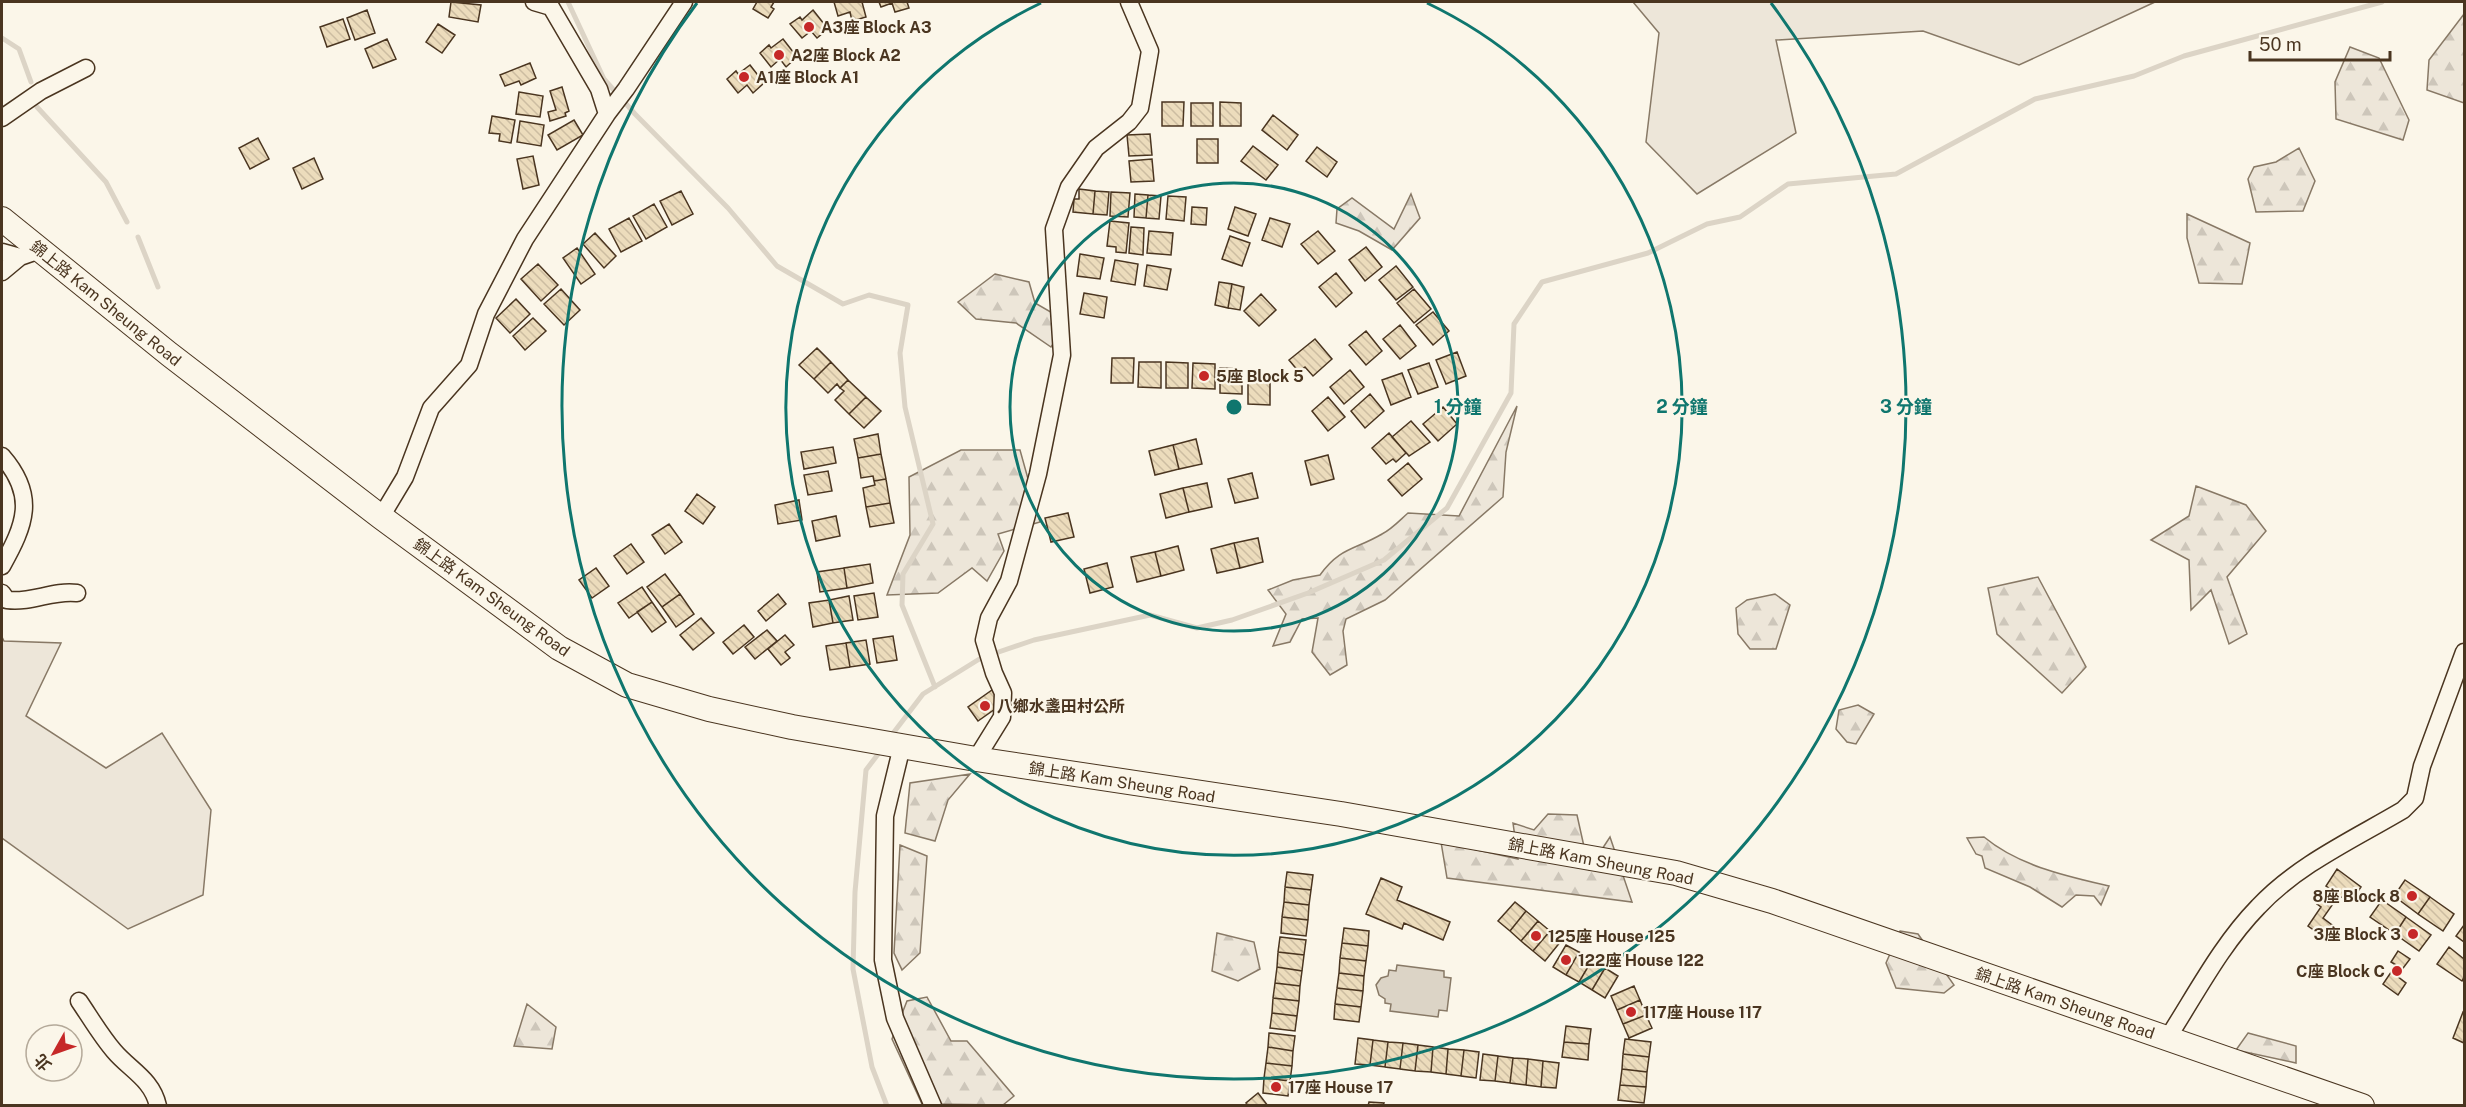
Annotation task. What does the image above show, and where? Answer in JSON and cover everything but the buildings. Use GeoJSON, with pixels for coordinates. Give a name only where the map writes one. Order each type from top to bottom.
{"type":"FeatureCollection","features":[{"type":"Feature","properties":{"kind":"main road","name":"錦上路 Kam Sheung Road"},"geometry":{"type":"LineString","coordinates":[[2,219],[30,253],[169,354],[381,517],[559,648],[627,685],[709,709],[836,735],[976,759],[1341,814],[1676,873],[1772,901],[2362,1106]]}},
{"type":"Feature","properties":{"kind":"street"},"geometry":{"type":"LineString","coordinates":[[534,2],[551,7],[610,110]]}},
{"type":"Feature","properties":{"kind":"street"},"geometry":{"type":"LineString","coordinates":[[381,517],[405,477],[431,408],[468,365],[486,314],[525,239],[684,2]]}},
{"type":"Feature","properties":{"kind":"street"},"geometry":{"type":"LineString","coordinates":[[976,759],[1002,717],[1004,693],[994,673],[984,640],[988,618],[1009,581],[1038,474],[1062,355],[1054,229],[1069,188],[1096,148],[1129,122],[1140,108],[1150,51],[1129,2]]}},
{"type":"Feature","properties":{"kind":"street"},"geometry":{"type":"LineString","coordinates":[[2,118],[41,91],[86,68]]}},
{"type":"Feature","properties":{"kind":"street"},"geometry":{"type":"LineString","coordinates":[[2,252],[30,253]]}},
{"type":"Feature","properties":{"kind":"street"},"geometry":{"type":"LineString","coordinates":[[2,272],[30,253]]}},
{"type":"Feature","properties":{"kind":"street"},"geometry":{"type":"LineString","coordinates":[[2,456],[24,493],[22,526],[2,566]]}},
{"type":"Feature","properties":{"kind":"street"},"geometry":{"type":"LineString","coordinates":[[2,593],[7,600],[23,602],[65,592],[77,593]]}},
{"type":"Feature","properties":{"kind":"street"},"geometry":{"type":"LineString","coordinates":[[2167,1039],[2230,940],[2259,906],[2293,876],[2403,810],[2415,798],[2422,766],[2464,652]]}},
{"type":"Feature","properties":{"kind":"street"},"geometry":{"type":"LineString","coordinates":[[899,745],[885,816],[883,960],[894,1018],[933,1106]]}},
{"type":"Feature","properties":{"kind":"street"},"geometry":{"type":"LineString","coordinates":[[79,1001],[112,1049],[151,1087],[158,1106]]}},
{"type":"Feature","properties":{"kind":"green space"},"geometry":{"type":"Polygon","coordinates":[[[1633,2],[2155,2],[2019,65],[1923,31],[1776,40],[1796,133],[1697,194],[1646,142],[1659,33],[1633,2]]]}},
{"type":"Feature","properties":{"kind":"green space"},"geometry":{"type":"Polygon","coordinates":[[[2464,14],[2464,103],[2427,90],[2429,60],[2464,14]]]}},
{"type":"Feature","properties":{"kind":"green space"},"geometry":{"type":"Polygon","coordinates":[[[2350,47],[2379,58],[2409,120],[2403,140],[2336,119],[2335,82],[2350,47]]]}},
{"type":"Feature","properties":{"kind":"green space"},"geometry":{"type":"Polygon","coordinates":[[[2299,148],[2315,181],[2303,211],[2256,212],[2248,179],[2254,167],[2276,162],[2299,148]]]}},
{"type":"Feature","properties":{"kind":"green space"},"geometry":{"type":"Polygon","coordinates":[[[1411,194],[1420,218],[1392,250],[1359,231],[1336,223],[1337,209],[1352,198],[1394,229],[1411,194]]]}},
{"type":"Feature","properties":{"kind":"green space"},"geometry":{"type":"Polygon","coordinates":[[[2187,214],[2250,243],[2242,284],[2199,283],[2187,238],[2187,214]]]}},
{"type":"Feature","properties":{"kind":"green space"},"geometry":{"type":"Polygon","coordinates":[[[995,274],[1029,282],[1035,303],[1068,322],[1051,347],[1016,323],[976,319],[958,302],[995,274]]]}},
{"type":"Feature","properties":{"kind":"green space"},"geometry":{"type":"Polygon","coordinates":[[[1517,406],[1506,452],[1503,497],[1385,600],[1346,619],[1343,631],[1347,665],[1330,675],[1312,652],[1318,618],[1302,619],[1290,642],[1273,646],[1286,614],[1268,590],[1293,580],[1320,575],[1341,554],[1386,532],[1408,513],[1459,516],[1517,406]]]}},
{"type":"Feature","properties":{"kind":"green space"},"geometry":{"type":"Polygon","coordinates":[[[961,450],[1020,450],[1040,522],[998,534],[1004,551],[987,581],[972,568],[938,593],[887,595],[910,535],[909,477],[961,450]]]}},
{"type":"Feature","properties":{"kind":"green space"},"geometry":{"type":"Polygon","coordinates":[[[2196,486],[2246,505],[2266,531],[2227,577],[2247,634],[2229,644],[2211,590],[2191,610],[2189,560],[2151,540],[2189,516],[2196,486]]]}},
{"type":"Feature","properties":{"kind":"green space"},"geometry":{"type":"Polygon","coordinates":[[[2038,577],[2086,667],[2062,693],[1997,634],[1988,588],[2038,577]]]}},
{"type":"Feature","properties":{"kind":"green space"},"geometry":{"type":"Polygon","coordinates":[[[1775,594],[1790,605],[1776,649],[1750,649],[1738,634],[1736,608],[1747,600],[1775,594]]]}},
{"type":"Feature","properties":{"kind":"green space"},"geometry":{"type":"Polygon","coordinates":[[[2,637],[4,641],[61,643],[26,716],[106,768],[162,733],[211,810],[203,895],[128,929],[2,838],[2,637]]]}},
{"type":"Feature","properties":{"kind":"green space"},"geometry":{"type":"Polygon","coordinates":[[[1858,705],[1874,714],[1856,744],[1847,742],[1836,729],[1839,710],[1858,705]]]}},
{"type":"Feature","properties":{"kind":"green space"},"geometry":{"type":"Polygon","coordinates":[[[970,774],[948,800],[935,841],[905,833],[910,783],[970,774]]]}},
{"type":"Feature","properties":{"kind":"green space"},"geometry":{"type":"Polygon","coordinates":[[[1548,814],[1577,815],[1589,869],[1610,837],[1632,902],[1447,878],[1441,842],[1518,859],[1513,823],[1534,830],[1548,814]]]}},
{"type":"Feature","properties":{"kind":"green space"},"geometry":{"type":"Polygon","coordinates":[[[1984,837],[2028,863],[2060,874],[2109,886],[2101,905],[2094,896],[2076,895],[2062,907],[2030,887],[1985,868],[1982,856],[1976,854],[1967,838],[1984,837]]]}},
{"type":"Feature","properties":{"kind":"green space"},"geometry":{"type":"Polygon","coordinates":[[[900,845],[927,856],[920,953],[902,970],[894,953],[900,845]]]}},
{"type":"Feature","properties":{"kind":"green space"},"geometry":{"type":"Polygon","coordinates":[[[1900,931],[1918,934],[1954,985],[1944,993],[1896,988],[1886,963],[1900,931]]]}},
{"type":"Feature","properties":{"kind":"green space"},"geometry":{"type":"Polygon","coordinates":[[[1217,933],[1254,942],[1260,969],[1238,981],[1212,971],[1217,933]]]}},
{"type":"Feature","properties":{"kind":"green space"},"geometry":{"type":"Polygon","coordinates":[[[927,997],[951,1041],[967,1041],[1014,1096],[1003,1105],[922,1104],[892,1039],[907,1001],[927,997]]]}},
{"type":"Feature","properties":{"kind":"green space"},"geometry":{"type":"Polygon","coordinates":[[[527,1004],[556,1027],[552,1049],[514,1046],[527,1004]]]}},
{"type":"Feature","properties":{"kind":"green space"},"geometry":{"type":"Polygon","coordinates":[[[2248,1033],[2296,1046],[2296,1063],[2236,1050],[2248,1033]]]}},
{"type":"Feature","properties":{"kind":"shaded area"},"geometry":{"type":"Polygon","coordinates":[[[1397,965],[1444,971],[1444,977],[1451,978],[1447,1011],[1439,1010],[1438,1017],[1390,1011],[1391,1004],[1385,1003],[1376,985],[1381,978],[1388,976],[1389,970],[1396,971],[1397,965]]]}},
{"type":"Feature","properties":{"kind":"waterway"},"geometry":{"type":"LineString","coordinates":[[568,2],[604,79],[635,114],[728,208],[777,266],[843,304],[869,295],[908,305],[900,353],[905,407],[933,524],[903,574],[902,605],[935,687]]}},
{"type":"Feature","properties":{"kind":"waterway"},"geometry":{"type":"LineString","coordinates":[[891,736],[923,694],[981,658],[1034,640],[1150,615],[1197,628],[1232,620],[1308,593],[1384,560],[1447,508],[1511,393],[1514,324],[1542,282],[1648,253],[1707,224],[1740,217],[1788,184],[1896,174],[2035,99],[2134,76],[2184,56],[2382,2]]}},
{"type":"Feature","properties":{"kind":"waterway"},"geometry":{"type":"LineString","coordinates":[[2,38],[19,49],[31,82]]}},
{"type":"Feature","properties":{"kind":"waterway"},"geometry":{"type":"LineString","coordinates":[[37,107],[106,182],[127,222]]}},
{"type":"Feature","properties":{"kind":"waterway"},"geometry":{"type":"LineString","coordinates":[[138,237],[158,287]]}},
{"type":"Feature","properties":{"kind":"waterway"},"geometry":{"type":"LineString","coordinates":[[882,749],[866,770],[855,892],[853,969],[872,1067],[887,1106]]}},
{"type":"Feature","properties":{"kind":"place","name":"A3座 Block A3"},"geometry":{"type":"Point","coordinates":[809,27]}},
{"type":"Feature","properties":{"kind":"place","name":"A2座 Block A2"},"geometry":{"type":"Point","coordinates":[779,55]}},
{"type":"Feature","properties":{"kind":"place","name":"A1座 Block A1"},"geometry":{"type":"Point","coordinates":[744,77]}},
{"type":"Feature","properties":{"kind":"place","name":"5座 Block 5"},"geometry":{"type":"Point","coordinates":[1204,376]}},
{"type":"Feature","properties":{"kind":"place","name":"八鄉水盞田村公所"},"geometry":{"type":"Point","coordinates":[985,706]}},
{"type":"Feature","properties":{"kind":"place","name":"8座 Block 8"},"geometry":{"type":"Point","coordinates":[2412,896]}},
{"type":"Feature","properties":{"kind":"place","name":"3座 Block 3"},"geometry":{"type":"Point","coordinates":[2413,934]}},
{"type":"Feature","properties":{"kind":"place","name":"125座 House 125"},"geometry":{"type":"Point","coordinates":[1536,936]}},
{"type":"Feature","properties":{"kind":"place","name":"122座 House 122"},"geometry":{"type":"Point","coordinates":[1566,960]}},
{"type":"Feature","properties":{"kind":"place","name":"C座 Block C"},"geometry":{"type":"Point","coordinates":[2397,971]}},
{"type":"Feature","properties":{"kind":"place","name":"117座 House 117"},"geometry":{"type":"Point","coordinates":[1631,1012]}},
{"type":"Feature","properties":{"kind":"place","name":"17座 House 17"},"geometry":{"type":"Point","coordinates":[1276,1087]}}]}
